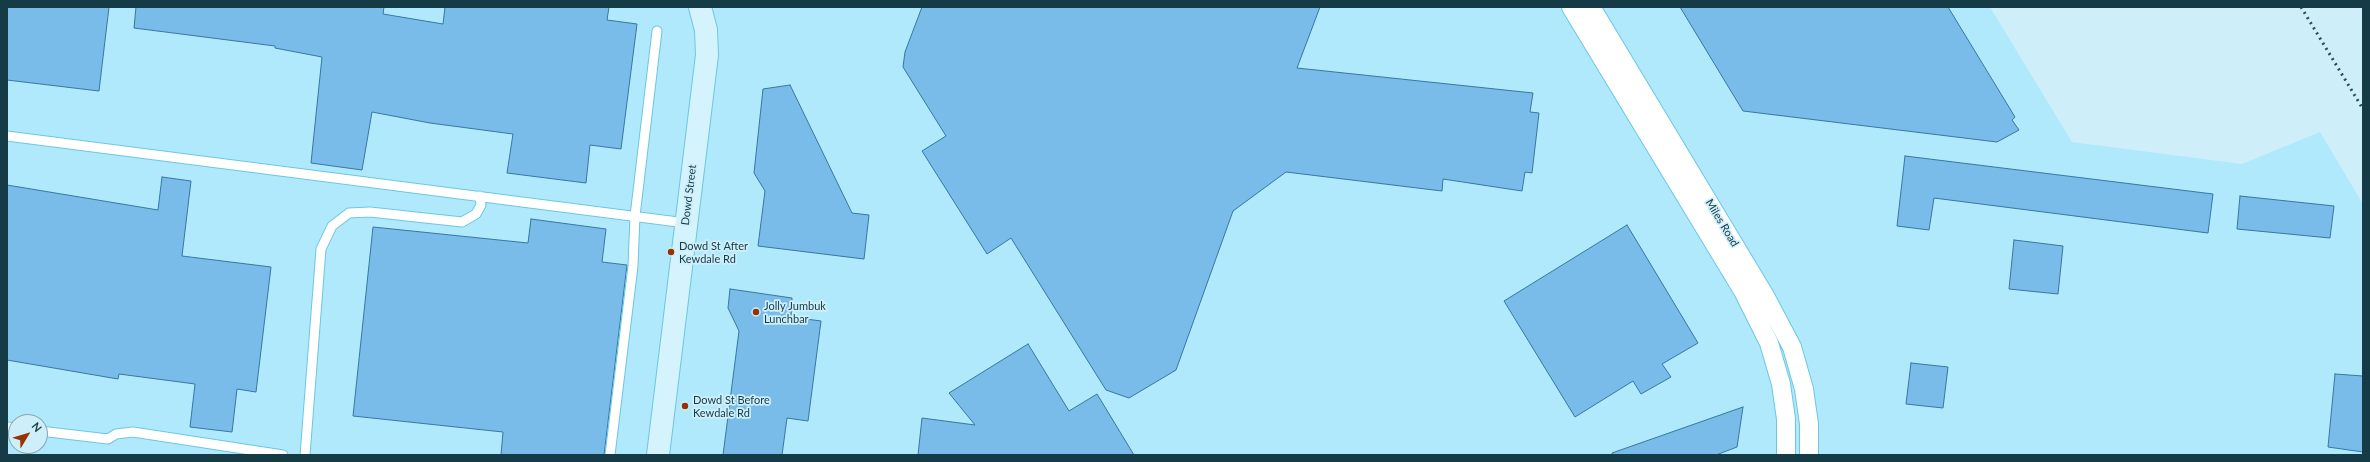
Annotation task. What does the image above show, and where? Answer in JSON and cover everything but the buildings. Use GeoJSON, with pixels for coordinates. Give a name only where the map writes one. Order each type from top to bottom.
{"type":"FeatureCollection","features":[{"type":"Feature","properties":{"kind":"main road","name":"Dowd Street"},"geometry":{"type":"LineString","coordinates":[[658,455],[707,55],[706,30],[700,7]]}},
{"type":"Feature","properties":{"kind":"street","name":"Miles Road"},"geometry":{"type":"LineString","coordinates":[[1571,7],[1743,291],[1769,343],[1781,384],[1786,419],[1786,455]]}},
{"type":"Feature","properties":{"kind":"street","name":"Miles Road"},"geometry":{"type":"LineString","coordinates":[[1591,7],[1766,296],[1792,347],[1804,389],[1809,424],[1809,455]]}},
{"type":"Feature","properties":{"kind":"lane"},"geometry":{"type":"LineString","coordinates":[[610,455],[633,266],[636,216],[657,31]]}},
{"type":"Feature","properties":{"kind":"lane"},"geometry":{"type":"LineString","coordinates":[[7,136],[686,223]]}},
{"type":"Feature","properties":{"kind":"lane"},"geometry":{"type":"LineString","coordinates":[[305,455],[321,249],[332,226],[349,213],[370,212],[462,222],[476,214],[481,205],[480,196]]}},
{"type":"Feature","properties":{"kind":"lane"},"geometry":{"type":"LineString","coordinates":[[48,432],[108,439],[116,434],[133,432],[283,455]]}},
{"type":"Feature","properties":{"kind":"shaded area"},"geometry":{"type":"Polygon","coordinates":[[[7,7],[1990,7],[2072,142],[2242,164],[2320,132],[2363,204],[2363,455],[7,455],[7,7]]]}},
{"type":"Feature","properties":{"kind":"railway"},"geometry":{"type":"LineString","coordinates":[[2301,7],[2363,109]]}},
{"type":"Feature","properties":{"kind":"place","name":"Dowd St After Kewdale Rd"},"geometry":{"type":"Point","coordinates":[671,252]}},
{"type":"Feature","properties":{"kind":"place","name":"Jolly Jumbuk Lunchbar"},"geometry":{"type":"Point","coordinates":[756,312]}},
{"type":"Feature","properties":{"kind":"place","name":"Dowd St Before Kewdale Rd"},"geometry":{"type":"Point","coordinates":[685,406]}}]}
